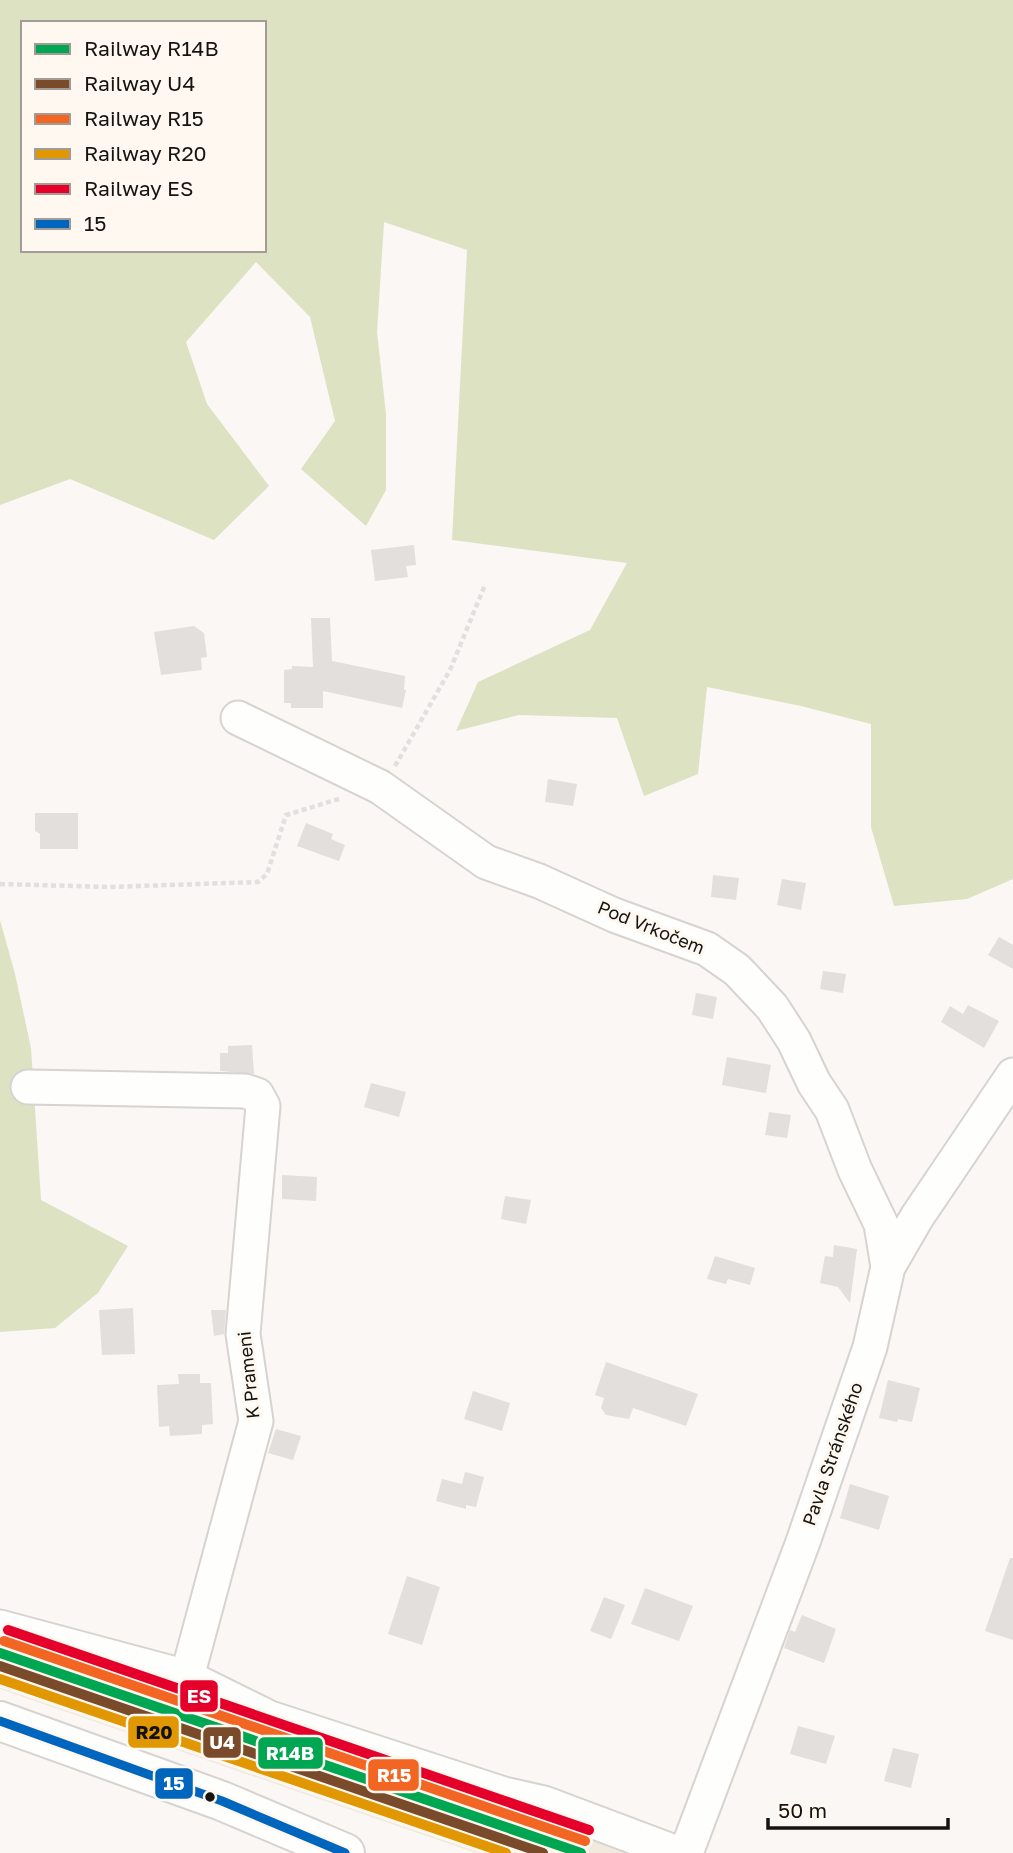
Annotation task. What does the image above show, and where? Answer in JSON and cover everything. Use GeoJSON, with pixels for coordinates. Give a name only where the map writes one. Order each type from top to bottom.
{"type":"FeatureCollection","features":[{"type":"Feature","properties":{"kind":"main road"},"geometry":{"type":"LineString","coordinates":[[0,1721],[222,1801],[345,1853]]}},
{"type":"Feature","properties":{"kind":"street","name":"Pod Vrkočem"},"geometry":{"type":"LineString","coordinates":[[238,718],[380,787],[486,862],[539,881],[614,915],[707,948],[737,970],[772,1007],[832,1110],[855,1170],[881,1224],[888,1267]]}},
{"type":"Feature","properties":{"kind":"street","name":"Pavla Stránského"},"geometry":{"type":"LineString","coordinates":[[686,1853],[803,1542],[857,1386],[870,1347],[888,1267],[917,1217],[1013,1075]]}},
{"type":"Feature","properties":{"kind":"street","name":"K Prameni"},"geometry":{"type":"LineString","coordinates":[[28,1087],[245,1091],[257,1095],[263,1106],[243,1334],[256,1421],[187,1677]]}},
{"type":"Feature","properties":{"kind":"street"},"geometry":{"type":"LineString","coordinates":[[0,1627],[187,1677],[270,1718],[503,1794],[544,1802],[677,1853]]}},
{"type":"Feature","properties":{"kind":"path"},"geometry":{"type":"LineString","coordinates":[[0,884],[110,887],[258,882],[267,874],[286,815],[380,787],[403,753],[450,670],[485,585]]}},
{"type":"Feature","properties":{"kind":"path"},"geometry":{"type":"LineString","coordinates":[[167,1752],[162,1747],[187,1677]]}},
{"type":"Feature","properties":{"kind":"shaded area"},"geometry":{"type":"Polygon","coordinates":[[[0,1632],[642,1853],[476,1853],[0,1689],[0,1632]]]}},
{"type":"Feature","properties":{"kind":"green space"},"geometry":{"type":"Polygon","coordinates":[[[0,0],[1013,0],[1013,879],[967,899],[894,906],[871,827],[871,724],[801,706],[707,687],[698,774],[644,796],[617,718],[519,715],[456,731],[478,682],[590,630],[627,563],[452,540],[467,250],[384,222],[377,332],[386,414],[386,490],[366,526],[301,469],[335,421],[310,317],[256,262],[186,342],[207,404],[269,486],[214,540],[70,479],[0,505],[0,0]]]}},
{"type":"Feature","properties":{"kind":"green space"},"geometry":{"type":"Polygon","coordinates":[[[0,920],[31,1048],[41,1200],[128,1246],[98,1293],[55,1328],[0,1332],[0,920]]]}},
{"type":"Feature","properties":{"kind":"building"},"geometry":{"type":"Polygon","coordinates":[[[414,545],[416,565],[406,566],[408,577],[375,581],[371,550],[414,545]]]}},
{"type":"Feature","properties":{"kind":"building"},"geometry":{"type":"Polygon","coordinates":[[[311,618],[330,618],[332,661],[405,676],[406,690],[402,708],[323,691],[323,708],[291,708],[291,703],[284,703],[284,670],[292,669],[292,666],[313,667],[311,618]]]}},
{"type":"Feature","properties":{"kind":"building"},"geometry":{"type":"Polygon","coordinates":[[[194,626],[204,633],[207,657],[201,658],[202,670],[161,675],[154,632],[194,626]]]}},
{"type":"Feature","properties":{"kind":"building"},"geometry":{"type":"Polygon","coordinates":[[[548,779],[577,784],[573,806],[545,802],[548,779]]]}},
{"type":"Feature","properties":{"kind":"building"},"geometry":{"type":"Polygon","coordinates":[[[35,813],[78,813],[78,849],[40,849],[40,834],[35,831],[35,813]]]}},
{"type":"Feature","properties":{"kind":"building"},"geometry":{"type":"Polygon","coordinates":[[[306,823],[333,834],[331,839],[345,845],[339,861],[297,846],[306,823]]]}},
{"type":"Feature","properties":{"kind":"building"},"geometry":{"type":"Polygon","coordinates":[[[713,875],[739,878],[736,900],[711,897],[713,875]]]}},
{"type":"Feature","properties":{"kind":"building"},"geometry":{"type":"Polygon","coordinates":[[[782,879],[806,883],[801,910],[777,905],[782,879]]]}},
{"type":"Feature","properties":{"kind":"building"},"geometry":{"type":"Polygon","coordinates":[[[999,937],[1013,945],[1013,969],[988,955],[999,937]]]}},
{"type":"Feature","properties":{"kind":"building"},"geometry":{"type":"Polygon","coordinates":[[[823,971],[846,974],[843,993],[820,989],[823,971]]]}},
{"type":"Feature","properties":{"kind":"building"},"geometry":{"type":"Polygon","coordinates":[[[696,993],[717,997],[713,1019],[692,1015],[696,993]]]}},
{"type":"Feature","properties":{"kind":"building"},"geometry":{"type":"Polygon","coordinates":[[[968,1005],[999,1021],[984,1048],[941,1022],[950,1006],[963,1014],[968,1005]]]}},
{"type":"Feature","properties":{"kind":"building"},"geometry":{"type":"Polygon","coordinates":[[[252,1045],[254,1074],[220,1071],[220,1053],[228,1053],[228,1046],[252,1045]]]}},
{"type":"Feature","properties":{"kind":"building"},"geometry":{"type":"Polygon","coordinates":[[[727,1057],[771,1065],[766,1093],[722,1085],[727,1057]]]}},
{"type":"Feature","properties":{"kind":"building"},"geometry":{"type":"Polygon","coordinates":[[[371,1083],[406,1092],[399,1117],[364,1107],[371,1083]]]}},
{"type":"Feature","properties":{"kind":"building"},"geometry":{"type":"Polygon","coordinates":[[[769,1112],[791,1115],[787,1138],[765,1135],[769,1112]]]}},
{"type":"Feature","properties":{"kind":"building"},"geometry":{"type":"Polygon","coordinates":[[[282,1175],[317,1177],[316,1201],[282,1199],[282,1175]]]}},
{"type":"Feature","properties":{"kind":"building"},"geometry":{"type":"Polygon","coordinates":[[[505,1196],[531,1200],[526,1224],[501,1219],[505,1196]]]}},
{"type":"Feature","properties":{"kind":"building"},"geometry":{"type":"Polygon","coordinates":[[[834,1245],[857,1249],[850,1303],[838,1287],[820,1283],[825,1256],[833,1257],[834,1245]]]}},
{"type":"Feature","properties":{"kind":"building"},"geometry":{"type":"Polygon","coordinates":[[[715,1256],[755,1268],[750,1285],[728,1279],[726,1284],[707,1279],[715,1256]]]}},
{"type":"Feature","properties":{"kind":"building"},"geometry":{"type":"Polygon","coordinates":[[[133,1308],[135,1354],[102,1355],[99,1310],[133,1308]]]}},
{"type":"Feature","properties":{"kind":"building"},"geometry":{"type":"Polygon","coordinates":[[[211,1310],[226,1310],[224,1334],[214,1336],[211,1310]]]}},
{"type":"Feature","properties":{"kind":"building"},"geometry":{"type":"Polygon","coordinates":[[[606,1362],[698,1394],[686,1426],[633,1408],[629,1419],[606,1415],[601,1408],[604,1398],[595,1395],[606,1362]]]}},
{"type":"Feature","properties":{"kind":"building"},"geometry":{"type":"Polygon","coordinates":[[[178,1374],[200,1374],[200,1383],[211,1383],[213,1424],[202,1425],[202,1434],[170,1436],[169,1426],[159,1427],[157,1385],[179,1384],[178,1374]]]}},
{"type":"Feature","properties":{"kind":"building"},"geometry":{"type":"Polygon","coordinates":[[[888,1380],[920,1388],[912,1422],[879,1418],[888,1380]]]}},
{"type":"Feature","properties":{"kind":"building"},"geometry":{"type":"Polygon","coordinates":[[[473,1391],[510,1403],[502,1431],[464,1419],[473,1391]]]}},
{"type":"Feature","properties":{"kind":"building"},"geometry":{"type":"Polygon","coordinates":[[[276,1429],[301,1436],[293,1460],[268,1453],[276,1429]]]}},
{"type":"Feature","properties":{"kind":"building"},"geometry":{"type":"Polygon","coordinates":[[[465,1472],[484,1477],[476,1507],[466,1505],[466,1509],[436,1501],[442,1479],[462,1484],[465,1472]]]}},
{"type":"Feature","properties":{"kind":"building"},"geometry":{"type":"Polygon","coordinates":[[[850,1484],[889,1496],[879,1530],[840,1518],[850,1484]]]}},
{"type":"Feature","properties":{"kind":"building"},"geometry":{"type":"Polygon","coordinates":[[[1010,1558],[1013,1558],[1013,1640],[985,1631],[1010,1558]]]}},
{"type":"Feature","properties":{"kind":"building"},"geometry":{"type":"Polygon","coordinates":[[[407,1576],[440,1587],[422,1645],[388,1634],[407,1576]]]}},
{"type":"Feature","properties":{"kind":"building"},"geometry":{"type":"Polygon","coordinates":[[[645,1588],[693,1606],[679,1641],[631,1624],[645,1588]]]}},
{"type":"Feature","properties":{"kind":"building"},"geometry":{"type":"Polygon","coordinates":[[[604,1597],[625,1605],[611,1639],[590,1631],[604,1597]]]}},
{"type":"Feature","properties":{"kind":"building"},"geometry":{"type":"Polygon","coordinates":[[[802,1615],[836,1629],[824,1663],[784,1648],[790,1630],[795,1632],[802,1615]]]}},
{"type":"Feature","properties":{"kind":"building"},"geometry":{"type":"Polygon","coordinates":[[[798,1726],[835,1736],[826,1764],[790,1754],[798,1726]]]}},
{"type":"Feature","properties":{"kind":"building"},"geometry":{"type":"Polygon","coordinates":[[[893,1748],[919,1754],[911,1788],[884,1781],[893,1748]]]}},
{"type":"Feature","properties":{"kind":"rail line","name":"ES"},"geometry":{"type":"LineString","coordinates":[[8,1630],[589,1830]]}},
{"type":"Feature","properties":{"kind":"rail line","name":"R15"},"geometry":{"type":"LineString","coordinates":[[4,1641],[585,1841]]}},
{"type":"Feature","properties":{"kind":"rail line","name":"R14B"},"geometry":{"type":"LineString","coordinates":[[0,1653],[581,1853]]}},
{"type":"Feature","properties":{"kind":"rail line","name":"U4"},"geometry":{"type":"LineString","coordinates":[[0,1666],[543,1853]]}},
{"type":"Feature","properties":{"kind":"rail line","name":"R20"},"geometry":{"type":"LineString","coordinates":[[0,1679],[506,1853]]}},
{"type":"Feature","properties":{"kind":"transit line","name":"15"},"geometry":{"type":"LineString","coordinates":[[0,1721],[222,1801],[345,1853]]}}]}
